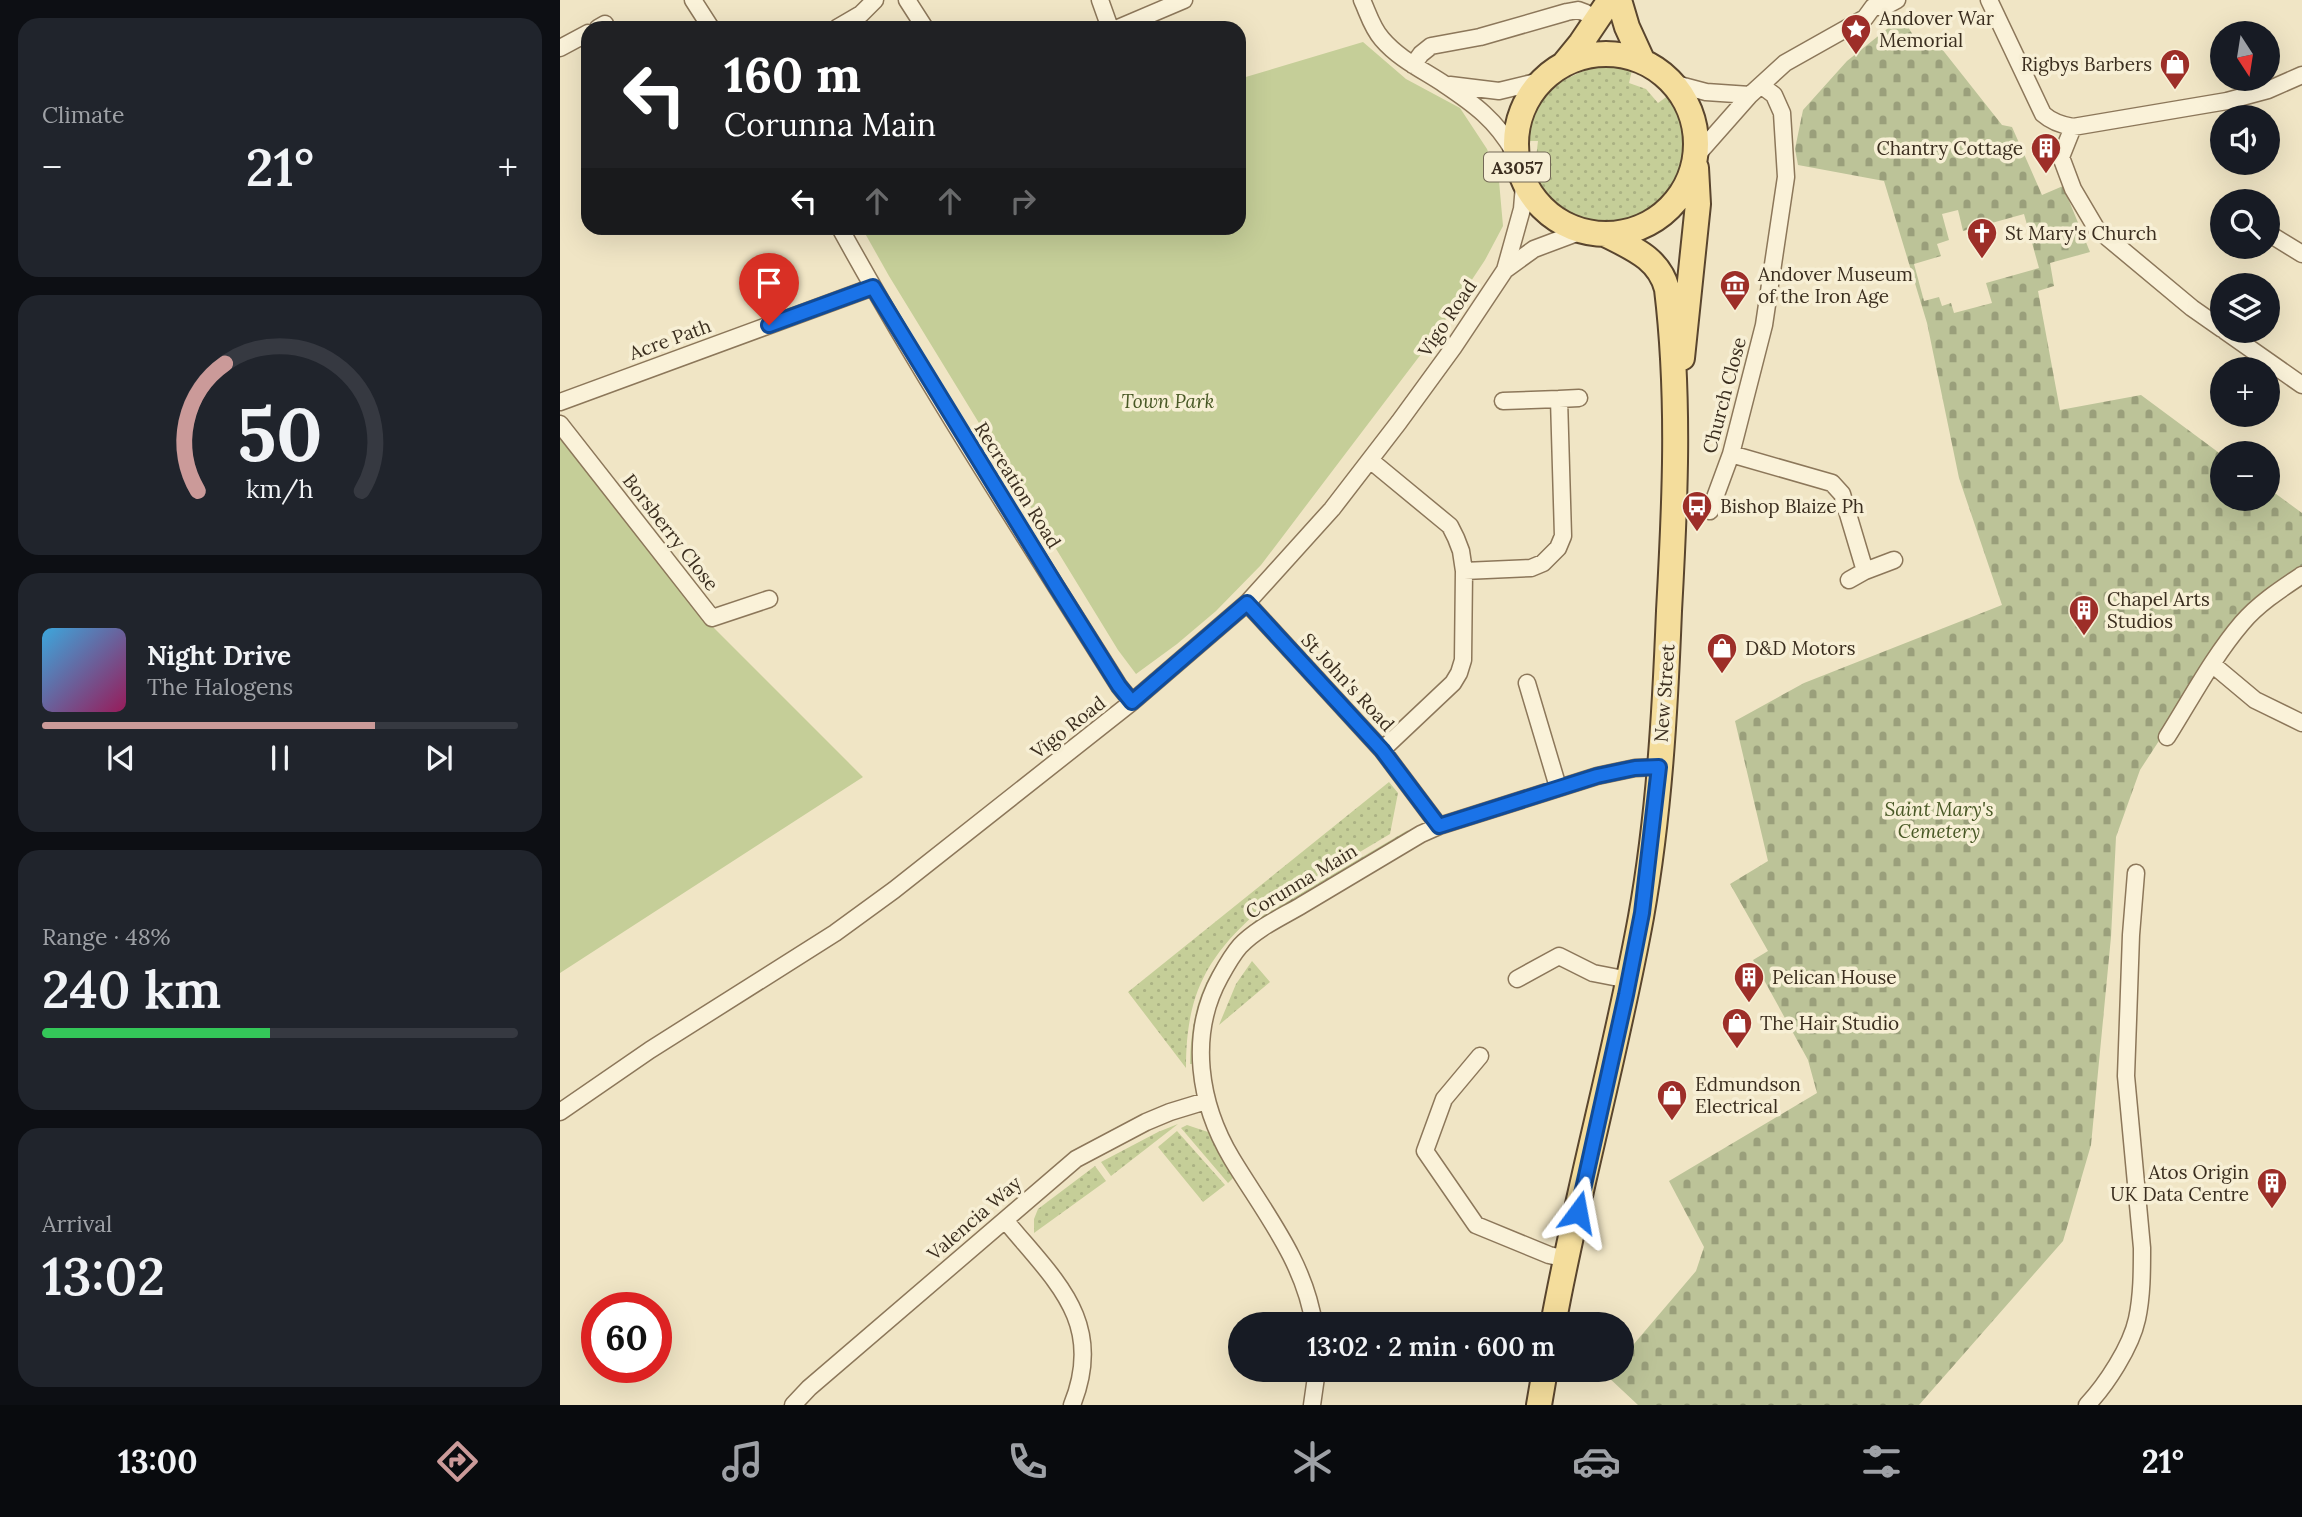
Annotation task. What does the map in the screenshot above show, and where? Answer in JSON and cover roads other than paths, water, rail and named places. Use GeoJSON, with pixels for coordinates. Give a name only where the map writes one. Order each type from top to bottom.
{"type":"FeatureCollection","features":[{"type":"Feature","properties":{"kind":"main road","name":"A3057"},"geometry":{"type":"LineString","coordinates":[[1563,65],[1609,0]]}},
{"type":"Feature","properties":{"kind":"main road"},"geometry":{"type":"LineString","coordinates":[[1619,0],[1643,62]]}},
{"type":"Feature","properties":{"kind":"main road","name":"A3057"},"geometry":{"type":"LineString","coordinates":[[1594,233],[1549,215],[1532,198],[1524,185],[1514,152],[1521,115],[1540,81],[1563,65],[1579,59],[1616,56],[1643,62],[1661,73],[1682,95],[1696,137],[1696,161]]}},
{"type":"Feature","properties":{"kind":"main road"},"geometry":{"type":"LineString","coordinates":[[1594,233],[1632,228],[1661,213],[1681,194],[1696,161]]}},
{"type":"Feature","properties":{"kind":"main road","name":"New Street"},"geometry":{"type":"LineString","coordinates":[[1675,387],[1685,346],[1698,204],[1696,161]]}},
{"type":"Feature","properties":{"kind":"main road","name":"New Street"},"geometry":{"type":"LineString","coordinates":[[1556,1312],[1642,913],[1659,767],[1671,574],[1675,387],[1669,304],[1664,279],[1659,269],[1643,254],[1594,233]]}},
{"type":"Feature","properties":{"kind":"main road"},"geometry":{"type":"LineString","coordinates":[[1539,1405],[1543,1382]]}},
{"type":"Feature","properties":{"kind":"street"},"geometry":{"type":"LineString","coordinates":[[693,0],[706,21]]}},
{"type":"Feature","properties":{"kind":"street"},"geometry":{"type":"LineString","coordinates":[[848,21],[861,14],[875,0]]}},
{"type":"Feature","properties":{"kind":"street"},"geometry":{"type":"LineString","coordinates":[[907,0],[920,21]]}},
{"type":"Feature","properties":{"kind":"street"},"geometry":{"type":"LineString","coordinates":[[1100,0],[1108,21]]}},
{"type":"Feature","properties":{"kind":"street"},"geometry":{"type":"LineString","coordinates":[[1134,21],[1184,0]]}},
{"type":"Feature","properties":{"kind":"street"},"geometry":{"type":"LineString","coordinates":[[1362,0],[1382,39],[1413,65],[1488,116],[1514,152]]}},
{"type":"Feature","properties":{"kind":"street"},"geometry":{"type":"LineString","coordinates":[[1696,161],[1777,69],[1798,54],[1866,18],[1873,7],[1884,6],[1897,0]]}},
{"type":"Feature","properties":{"kind":"street"},"geometry":{"type":"LineString","coordinates":[[1989,0],[2043,114],[2056,123],[2073,127],[2227,101],[2268,90],[2302,75]]}},
{"type":"Feature","properties":{"kind":"street"},"geometry":{"type":"LineString","coordinates":[[1413,65],[1431,46],[1480,37],[1567,12],[1578,10],[1586,13]]}},
{"type":"Feature","properties":{"kind":"street"},"geometry":{"type":"LineString","coordinates":[[560,48],[581,37]]}},
{"type":"Feature","properties":{"kind":"street"},"geometry":{"type":"LineString","coordinates":[[1444,84],[1499,91],[1540,81]]}},
{"type":"Feature","properties":{"kind":"street"},"geometry":{"type":"LineString","coordinates":[[1672,83],[1716,94],[1756,90]]}},
{"type":"Feature","properties":{"kind":"street","name":"Church Close"},"geometry":{"type":"LineString","coordinates":[[1710,511],[1731,454],[1765,325],[1786,177],[1782,113],[1774,95],[1756,90]]}},
{"type":"Feature","properties":{"kind":"street"},"geometry":{"type":"LineString","coordinates":[[2073,127],[2061,157],[2073,189],[2096,228],[2210,320]]}},
{"type":"Feature","properties":{"kind":"street","name":"Vigo Road"},"geometry":{"type":"LineString","coordinates":[[560,1112],[650,1050],[855,919],[1132,702],[1247,603],[1302,544],[1370,460],[1427,386],[1505,270],[1522,209],[1524,185]]}},
{"type":"Feature","properties":{"kind":"street"},"geometry":{"type":"LineString","coordinates":[[2096,228],[2096,248]]}},
{"type":"Feature","properties":{"kind":"street","name":"Vigo Road"},"geometry":{"type":"LineString","coordinates":[[1505,270],[1534,249],[1594,233]]}},
{"type":"Feature","properties":{"kind":"street","name":"Recreation Road"},"geometry":{"type":"LineString","coordinates":[[844,235],[1055,584],[1119,686],[1132,702]]}},
{"type":"Feature","properties":{"kind":"street"},"geometry":{"type":"LineString","coordinates":[[2280,240],[2302,254]]}},
{"type":"Feature","properties":{"kind":"street","name":"Acre Path"},"geometry":{"type":"LineString","coordinates":[[560,402],[873,287]]}},
{"type":"Feature","properties":{"kind":"street"},"geometry":{"type":"LineString","coordinates":[[2242,343],[2302,386]]}},
{"type":"Feature","properties":{"kind":"street"},"geometry":{"type":"LineString","coordinates":[[1503,401],[1579,398]]}},
{"type":"Feature","properties":{"kind":"street"},"geometry":{"type":"LineString","coordinates":[[1464,571],[1531,568],[1543,563],[1558,548],[1563,536],[1559,399]]}},
{"type":"Feature","properties":{"kind":"street","name":"Borsberry Close"},"geometry":{"type":"LineString","coordinates":[[560,424],[712,618],[769,599]]}},
{"type":"Feature","properties":{"kind":"street"},"geometry":{"type":"LineString","coordinates":[[1731,454],[1832,483],[1842,494],[1849,525],[1865,571]]}},
{"type":"Feature","properties":{"kind":"street"},"geometry":{"type":"LineString","coordinates":[[1370,460],[1450,526],[1461,551],[1464,571],[1463,660],[1459,673],[1453,683],[1382,750]]}},
{"type":"Feature","properties":{"kind":"street"},"geometry":{"type":"LineString","coordinates":[[1849,580],[1894,560]]}},
{"type":"Feature","properties":{"kind":"street"},"geometry":{"type":"LineString","coordinates":[[2167,737],[2212,664],[2243,622],[2302,575]]}},
{"type":"Feature","properties":{"kind":"street","name":"St John's Road"},"geometry":{"type":"LineString","coordinates":[[1247,603],[1382,750],[1439,826]]}},
{"type":"Feature","properties":{"kind":"street"},"geometry":{"type":"LineString","coordinates":[[2212,664],[2255,700],[2302,723]]}},
{"type":"Feature","properties":{"kind":"street"},"geometry":{"type":"LineString","coordinates":[[1527,683],[1558,787]]}},
{"type":"Feature","properties":{"kind":"street","name":"Corunna Main"},"geometry":{"type":"LineString","coordinates":[[1312,1312],[1286,1243],[1231,1158],[1206,1101],[1200,1045],[1205,1010],[1211,994],[1239,947],[1264,928],[1421,834],[1439,826],[1558,787],[1635,768],[1659,767]]}},
{"type":"Feature","properties":{"kind":"street"},"geometry":{"type":"LineString","coordinates":[[2087,1405],[2116,1365],[2136,1323],[2142,1274],[2126,1076],[2130,935],[2136,873]]}},
{"type":"Feature","properties":{"kind":"street"},"geometry":{"type":"LineString","coordinates":[[1517,979],[1559,956],[1593,973],[1629,980]]}},
{"type":"Feature","properties":{"kind":"street"},"geometry":{"type":"LineString","coordinates":[[1480,1056],[1444,1099],[1424,1152],[1476,1225],[1549,1255],[1567,1259]]}},
{"type":"Feature","properties":{"kind":"street","name":"Valencia Way"},"geometry":{"type":"LineString","coordinates":[[793,1405],[808,1388],[1076,1159],[1115,1137],[1170,1112],[1206,1101]]}},
{"type":"Feature","properties":{"kind":"street"},"geometry":{"type":"LineString","coordinates":[[1005,1220],[1065,1293],[1075,1313],[1085,1357],[1078,1391],[1072,1405]]}},
{"type":"Feature","properties":{"kind":"street"},"geometry":{"type":"LineString","coordinates":[[1312,1405],[1315,1382]]}},
{"type":"Feature","properties":{"kind":"place","name":"Andover War Memorial"},"geometry":{"type":"Point","coordinates":[1856,56]}},
{"type":"Feature","properties":{"kind":"place","name":"Rigbys Barbers"},"geometry":{"type":"Point","coordinates":[2175,91]}},
{"type":"Feature","properties":{"kind":"place","name":"Chantry Cottage"},"geometry":{"type":"Point","coordinates":[2046,175]}},
{"type":"Feature","properties":{"kind":"place","name":"St Mary's Church"},"geometry":{"type":"Point","coordinates":[1982,260]}},
{"type":"Feature","properties":{"kind":"place","name":"Andover Museum of the Iron Age"},"geometry":{"type":"Point","coordinates":[1735,312]}},
{"type":"Feature","properties":{"kind":"place","name":"Bishop Blaize Ph"},"geometry":{"type":"Point","coordinates":[1697,533]}},
{"type":"Feature","properties":{"kind":"place","name":"Chapel Arts Studios"},"geometry":{"type":"Point","coordinates":[2084,637]}},
{"type":"Feature","properties":{"kind":"place","name":"D&D Motors"},"geometry":{"type":"Point","coordinates":[1722,675]}},
{"type":"Feature","properties":{"kind":"place","name":"Pelican House"},"geometry":{"type":"Point","coordinates":[1749,1004]}},
{"type":"Feature","properties":{"kind":"place","name":"The Hair Studio"},"geometry":{"type":"Point","coordinates":[1737,1050]}},
{"type":"Feature","properties":{"kind":"place","name":"Edmundson Electrical"},"geometry":{"type":"Point","coordinates":[1672,1122]}},
{"type":"Feature","properties":{"kind":"place","name":"Atos Origin UK Data Centre"},"geometry":{"type":"Point","coordinates":[2272,1210]}},
{"type":"Feature","properties":{"kind":"park label","name":"Town Park"},"geometry":{"type":"Point","coordinates":[1168,401]}},
{"type":"Feature","properties":{"kind":"park label","name":"Saint Mary's Cemetery"},"geometry":{"type":"Point","coordinates":[1939,820]}}]}
